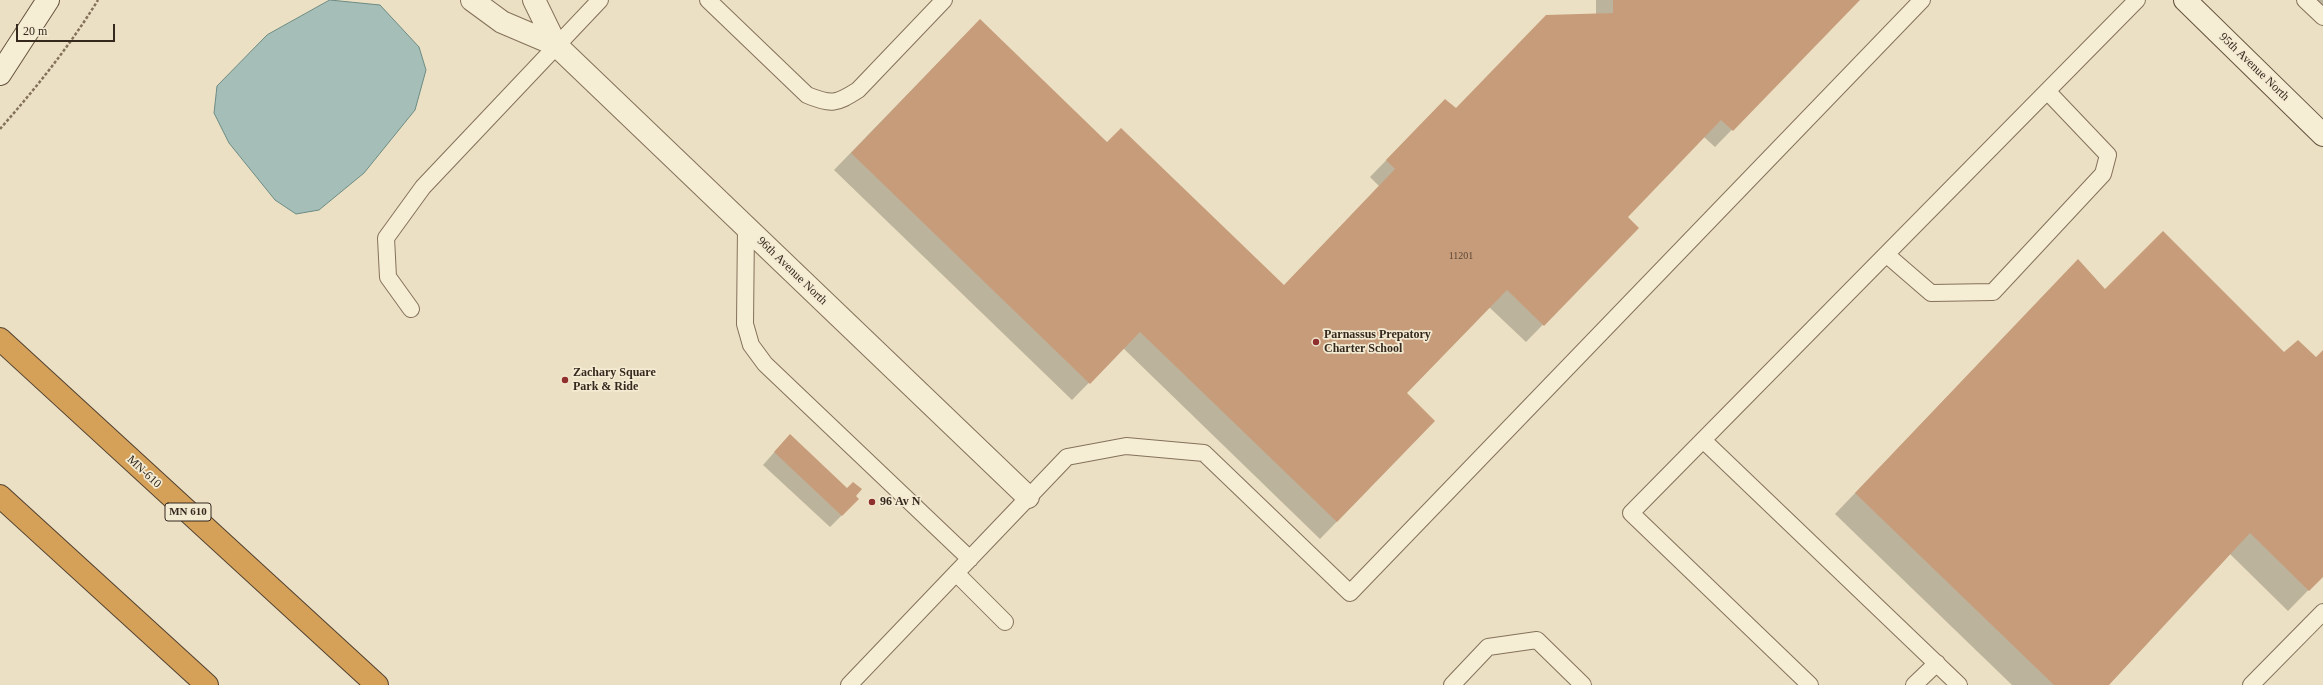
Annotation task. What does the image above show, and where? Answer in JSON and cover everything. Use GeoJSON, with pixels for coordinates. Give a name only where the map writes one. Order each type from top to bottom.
{"type":"FeatureCollection","features":[{"type":"Feature","properties":{"kind":"highway","name":"MN-610"},"geometry":{"type":"LineString","coordinates":[[0,339],[377,685]]}},
{"type":"Feature","properties":{"kind":"highway"},"geometry":{"type":"LineString","coordinates":[[0,496],[207,685]]}},
{"type":"Feature","properties":{"kind":"street"},"geometry":{"type":"LineString","coordinates":[[0,74],[48,0]]}},
{"type":"Feature","properties":{"kind":"street","name":"96th Avenue North"},"geometry":{"type":"LineString","coordinates":[[472,0],[502,22],[556,45]]}},
{"type":"Feature","properties":{"kind":"street","name":"96th Avenue North"},"geometry":{"type":"LineString","coordinates":[[534,0],[556,45],[1028,497]]}},
{"type":"Feature","properties":{"kind":"street","name":"95th Avenue North"},"geometry":{"type":"LineString","coordinates":[[2185,0],[2323,135]]}},
{"type":"Feature","properties":{"kind":"lane"},"geometry":{"type":"LineString","coordinates":[[411,309],[388,277],[386,238],[422,187],[600,0]]}},
{"type":"Feature","properties":{"kind":"lane"},"geometry":{"type":"LineString","coordinates":[[708,0],[808,95],[825,102],[841,100],[858,90],[944,0]]}},
{"type":"Feature","properties":{"kind":"lane"},"geometry":{"type":"LineString","coordinates":[[849,685],[1067,458],[1126,446],[1204,453],[1350,593],[1922,0]]}},
{"type":"Feature","properties":{"kind":"lane"},"geometry":{"type":"LineString","coordinates":[[1810,685],[1631,513],[2048,92],[2137,0]]}},
{"type":"Feature","properties":{"kind":"lane"},"geometry":{"type":"LineString","coordinates":[[2305,0],[2323,17]]}},
{"type":"Feature","properties":{"kind":"lane"},"geometry":{"type":"LineString","coordinates":[[1887,255],[1931,292],[1993,292],[2103,174],[2108,155],[2048,92]]}},
{"type":"Feature","properties":{"kind":"lane"},"geometry":{"type":"LineString","coordinates":[[746,227],[745,324],[751,345],[765,364],[970,559]]}},
{"type":"Feature","properties":{"kind":"lane"},"geometry":{"type":"LineString","coordinates":[[1703,440],[1959,685]]}},
{"type":"Feature","properties":{"kind":"lane"},"geometry":{"type":"LineString","coordinates":[[956,573],[1005,622]]}},
{"type":"Feature","properties":{"kind":"lane"},"geometry":{"type":"LineString","coordinates":[[2250,685],[2323,612]]}},
{"type":"Feature","properties":{"kind":"lane"},"geometry":{"type":"LineString","coordinates":[[1452,685],[1488,647],[1536,640],[1583,685]]}},
{"type":"Feature","properties":{"kind":"lane"},"geometry":{"type":"LineString","coordinates":[[1914,685],[1937,663]]}},
{"type":"Feature","properties":{"kind":"path"},"geometry":{"type":"LineString","coordinates":[[0,129],[49,73],[74,38],[98,0]]}},
{"type":"Feature","properties":{"kind":"water"},"geometry":{"type":"Polygon","coordinates":[[[330,0],[380,5],[419,47],[426,70],[415,110],[364,173],[319,210],[296,214],[275,200],[229,143],[214,113],[217,86],[267,35],[330,0]]]}},
{"type":"Feature","properties":{"kind":"building","name":"Parnassus Prepatory Charter School"},"geometry":{"type":"Polygon","coordinates":[[[1613,0],[1860,0],[1733,131],[1721,120],[1628,217],[1639,228],[1544,326],[1507,290],[1407,393],[1435,421],[1337,522],[1140,332],[1090,384],[851,153],[980,19],[1107,142],[1121,128],[1284,285],[1395,169],[1386,160],[1445,99],[1456,108],[1546,15],[1613,13],[1613,0]]]}},
{"type":"Feature","properties":{"kind":"building"},"geometry":{"type":"Polygon","coordinates":[[[2163,231],[2284,352],[2298,340],[2316,357],[2323,350],[2323,577],[2309,591],[2250,533],[2109,685],[2054,685],[1855,493],[2078,259],[2105,289],[2163,231]]]}},
{"type":"Feature","properties":{"kind":"building"},"geometry":{"type":"Polygon","coordinates":[[[790,434],[847,488],[853,482],[862,489],[856,496],[859,499],[842,516],[774,452],[790,434]]]}},
{"type":"Feature","properties":{"kind":"place","name":"Parnassus Prepatory Charter School"},"geometry":{"type":"Point","coordinates":[1316,342]}},
{"type":"Feature","properties":{"kind":"place","name":"Zachary Square Park & Ride"},"geometry":{"type":"Point","coordinates":[565,380]}},
{"type":"Feature","properties":{"kind":"place","name":"96 Av N"},"geometry":{"type":"Point","coordinates":[872,502]}}]}
